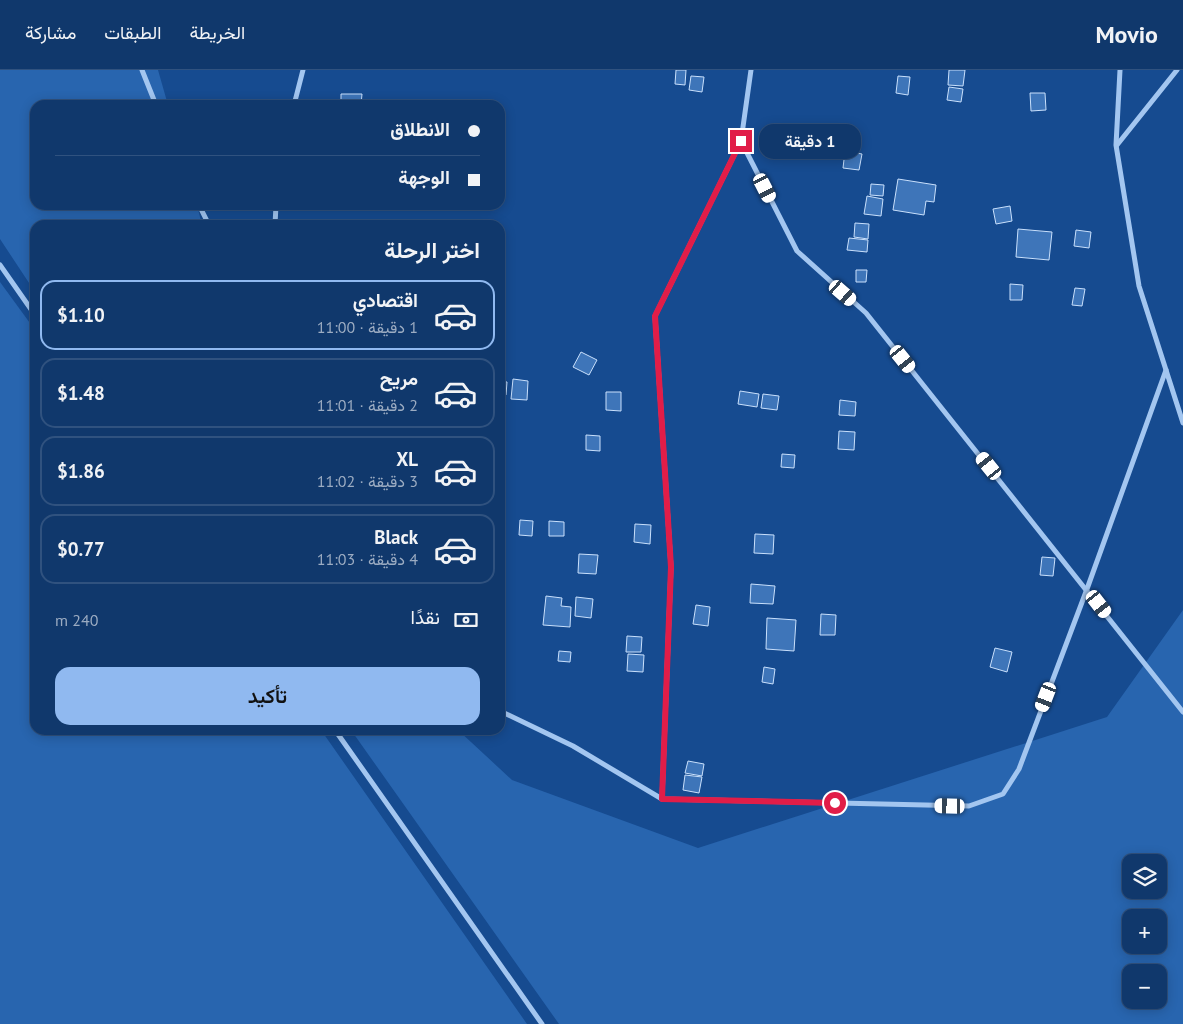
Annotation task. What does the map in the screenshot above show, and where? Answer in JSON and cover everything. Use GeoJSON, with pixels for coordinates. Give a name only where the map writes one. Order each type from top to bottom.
{"type":"FeatureCollection","features":[{"type":"Feature","properties":{"kind":"street"},"geometry":{"type":"LineString","coordinates":[[142,70],[154,100]]}},
{"type":"Feature","properties":{"kind":"street"},"geometry":{"type":"LineString","coordinates":[[295,100],[303,70]]}},
{"type":"Feature","properties":{"kind":"street"},"geometry":{"type":"LineString","coordinates":[[662,799],[671,567],[655,316],[741,141],[751,70]]}},
{"type":"Feature","properties":{"kind":"street"},"geometry":{"type":"LineString","coordinates":[[1120,70],[1116,145],[1139,286],[1183,423]]}},
{"type":"Feature","properties":{"kind":"street"},"geometry":{"type":"LineString","coordinates":[[1116,145],[1177,70]]}},
{"type":"Feature","properties":{"kind":"street"},"geometry":{"type":"LineString","coordinates":[[741,141],[797,252],[866,313],[1183,712]]}},
{"type":"Feature","properties":{"kind":"street"},"geometry":{"type":"LineString","coordinates":[[0,266],[30,308]]}},
{"type":"Feature","properties":{"kind":"street"},"geometry":{"type":"LineString","coordinates":[[505,714],[573,746],[662,799],[969,806],[1003,794],[1018,769],[1087,589],[1166,370]]}},
{"type":"Feature","properties":{"kind":"street"},"geometry":{"type":"LineString","coordinates":[[339,735],[542,1024]]}},
{"type":"Feature","properties":{"kind":"shaded area"},"geometry":{"type":"Polygon","coordinates":[[[0,70],[158,70],[167,100],[30,100],[30,210],[198,210],[201,220],[30,220],[30,284],[0,239],[0,70]]]}},
{"type":"Feature","properties":{"kind":"shaded area"},"geometry":{"type":"Polygon","coordinates":[[[0,282],[30,323],[30,735],[325,735],[527,1024],[0,1024],[0,282]]]}},
{"type":"Feature","properties":{"kind":"shaded area"},"geometry":{"type":"Polygon","coordinates":[[[1183,610],[1183,1024],[559,1024],[355,735],[463,735],[512,780],[698,848],[1107,717],[1183,610]]]}},
{"type":"Feature","properties":{"kind":"building"},"geometry":{"type":"Polygon","coordinates":[[[676,70],[686,70],[685,85],[675,84],[676,70]]]}},
{"type":"Feature","properties":{"kind":"building"},"geometry":{"type":"Polygon","coordinates":[[[949,70],[965,70],[963,86],[948,85],[949,70]]]}},
{"type":"Feature","properties":{"kind":"building"},"geometry":{"type":"Polygon","coordinates":[[[691,76],[704,77],[702,92],[689,90],[691,76]]]}},
{"type":"Feature","properties":{"kind":"building"},"geometry":{"type":"Polygon","coordinates":[[[898,76],[910,77],[908,95],[896,93],[898,76]]]}},
{"type":"Feature","properties":{"kind":"building"},"geometry":{"type":"Polygon","coordinates":[[[949,87],[963,89],[961,102],[947,100],[949,87]]]}},
{"type":"Feature","properties":{"kind":"building"},"geometry":{"type":"Polygon","coordinates":[[[1030,93],[1045,93],[1046,110],[1031,111],[1030,93]]]}},
{"type":"Feature","properties":{"kind":"building"},"geometry":{"type":"Polygon","coordinates":[[[341,94],[362,94],[361,100],[341,100],[341,94]]]}},
{"type":"Feature","properties":{"kind":"building"},"geometry":{"type":"Polygon","coordinates":[[[845,151],[862,154],[859,170],[843,168],[845,151]]]}},
{"type":"Feature","properties":{"kind":"building"},"geometry":{"type":"Polygon","coordinates":[[[898,179],[936,185],[934,202],[926,201],[924,215],[893,210],[898,179]]]}},
{"type":"Feature","properties":{"kind":"building"},"geometry":{"type":"Polygon","coordinates":[[[871,184],[884,185],[883,196],[870,195],[871,184]]]}},
{"type":"Feature","properties":{"kind":"building"},"geometry":{"type":"Polygon","coordinates":[[[867,196],[883,199],[881,216],[864,214],[867,196]]]}},
{"type":"Feature","properties":{"kind":"building"},"geometry":{"type":"Polygon","coordinates":[[[1010,206],[1012,221],[996,224],[993,209],[1010,206]]]}},
{"type":"Feature","properties":{"kind":"building"},"geometry":{"type":"Polygon","coordinates":[[[855,223],[869,224],[868,239],[854,237],[855,223]]]}},
{"type":"Feature","properties":{"kind":"building"},"geometry":{"type":"Polygon","coordinates":[[[1018,229],[1052,232],[1049,260],[1016,257],[1018,229]]]}},
{"type":"Feature","properties":{"kind":"building"},"geometry":{"type":"Polygon","coordinates":[[[1076,230],[1091,232],[1089,248],[1074,246],[1076,230]]]}},
{"type":"Feature","properties":{"kind":"building"},"geometry":{"type":"Polygon","coordinates":[[[849,238],[868,240],[867,252],[847,250],[849,238]]]}},
{"type":"Feature","properties":{"kind":"building"},"geometry":{"type":"Polygon","coordinates":[[[856,270],[867,270],[866,282],[856,282],[856,270]]]}},
{"type":"Feature","properties":{"kind":"building"},"geometry":{"type":"Polygon","coordinates":[[[1010,284],[1023,285],[1022,300],[1010,300],[1010,284]]]}},
{"type":"Feature","properties":{"kind":"building"},"geometry":{"type":"Polygon","coordinates":[[[1075,288],[1085,289],[1082,306],[1072,305],[1075,288]]]}},
{"type":"Feature","properties":{"kind":"building"},"geometry":{"type":"Polygon","coordinates":[[[581,352],[597,360],[589,375],[573,367],[581,352]]]}},
{"type":"Feature","properties":{"kind":"building"},"geometry":{"type":"Polygon","coordinates":[[[513,379],[528,381],[527,400],[511,399],[513,379]]]}},
{"type":"Feature","properties":{"kind":"building"},"geometry":{"type":"Polygon","coordinates":[[[505,382],[507,382],[505,395],[505,382]]]}},
{"type":"Feature","properties":{"kind":"building"},"geometry":{"type":"Polygon","coordinates":[[[740,391],[759,394],[757,407],[738,404],[740,391]]]}},
{"type":"Feature","properties":{"kind":"building"},"geometry":{"type":"Polygon","coordinates":[[[606,392],[621,392],[621,411],[606,410],[606,392]]]}},
{"type":"Feature","properties":{"kind":"building"},"geometry":{"type":"Polygon","coordinates":[[[763,394],[779,396],[777,410],[761,408],[763,394]]]}},
{"type":"Feature","properties":{"kind":"building"},"geometry":{"type":"Polygon","coordinates":[[[840,400],[856,402],[855,416],[839,415],[840,400]]]}},
{"type":"Feature","properties":{"kind":"building"},"geometry":{"type":"Polygon","coordinates":[[[839,431],[855,432],[854,450],[838,449],[839,431]]]}},
{"type":"Feature","properties":{"kind":"building"},"geometry":{"type":"Polygon","coordinates":[[[586,435],[600,436],[600,451],[586,450],[586,435]]]}},
{"type":"Feature","properties":{"kind":"building"},"geometry":{"type":"Polygon","coordinates":[[[782,454],[795,455],[794,468],[781,467],[782,454]]]}},
{"type":"Feature","properties":{"kind":"building"},"geometry":{"type":"Polygon","coordinates":[[[520,520],[533,521],[532,536],[519,535],[520,520]]]}},
{"type":"Feature","properties":{"kind":"building"},"geometry":{"type":"Polygon","coordinates":[[[549,521],[564,522],[564,536],[549,536],[549,521]]]}},
{"type":"Feature","properties":{"kind":"building"},"geometry":{"type":"Polygon","coordinates":[[[635,524],[651,525],[650,544],[634,542],[635,524]]]}},
{"type":"Feature","properties":{"kind":"building"},"geometry":{"type":"Polygon","coordinates":[[[755,534],[774,535],[773,554],[754,553],[755,534]]]}},
{"type":"Feature","properties":{"kind":"building"},"geometry":{"type":"Polygon","coordinates":[[[579,554],[598,555],[596,574],[578,573],[579,554]]]}},
{"type":"Feature","properties":{"kind":"building"},"geometry":{"type":"Polygon","coordinates":[[[1042,557],[1055,558],[1053,576],[1040,575],[1042,557]]]}},
{"type":"Feature","properties":{"kind":"building"},"geometry":{"type":"Polygon","coordinates":[[[751,584],[775,586],[773,604],[750,603],[751,584]]]}},
{"type":"Feature","properties":{"kind":"building"},"geometry":{"type":"Polygon","coordinates":[[[546,596],[562,598],[561,606],[571,607],[570,627],[543,625],[546,596]]]}},
{"type":"Feature","properties":{"kind":"building"},"geometry":{"type":"Polygon","coordinates":[[[576,597],[593,599],[591,618],[575,616],[576,597]]]}},
{"type":"Feature","properties":{"kind":"building"},"geometry":{"type":"Polygon","coordinates":[[[696,605],[710,607],[708,626],[693,624],[696,605]]]}},
{"type":"Feature","properties":{"kind":"building"},"geometry":{"type":"Polygon","coordinates":[[[821,614],[836,615],[835,635],[820,635],[821,614]]]}},
{"type":"Feature","properties":{"kind":"building"},"geometry":{"type":"Polygon","coordinates":[[[767,618],[796,620],[794,651],[766,649],[767,618]]]}},
{"type":"Feature","properties":{"kind":"building"},"geometry":{"type":"Polygon","coordinates":[[[627,636],[642,637],[641,652],[626,652],[627,636]]]}},
{"type":"Feature","properties":{"kind":"building"},"geometry":{"type":"Polygon","coordinates":[[[995,648],[1012,652],[1007,672],[990,667],[995,648]]]}},
{"type":"Feature","properties":{"kind":"building"},"geometry":{"type":"Polygon","coordinates":[[[559,651],[571,652],[570,662],[558,661],[559,651]]]}},
{"type":"Feature","properties":{"kind":"building"},"geometry":{"type":"Polygon","coordinates":[[[628,654],[644,655],[643,672],[627,671],[628,654]]]}},
{"type":"Feature","properties":{"kind":"building"},"geometry":{"type":"Polygon","coordinates":[[[764,667],[775,669],[773,684],[762,682],[764,667]]]}},
{"type":"Feature","properties":{"kind":"building"},"geometry":{"type":"Polygon","coordinates":[[[688,761],[704,764],[702,776],[685,773],[688,761]]]}},
{"type":"Feature","properties":{"kind":"building"},"geometry":{"type":"Polygon","coordinates":[[[685,775],[702,777],[699,793],[683,790],[685,775]]]}},
{"type":"Feature","properties":{"kind":"route"},"geometry":{"type":"LineString","coordinates":[[741,141],[655,316],[671,567],[662,799],[835,803]]}}]}
